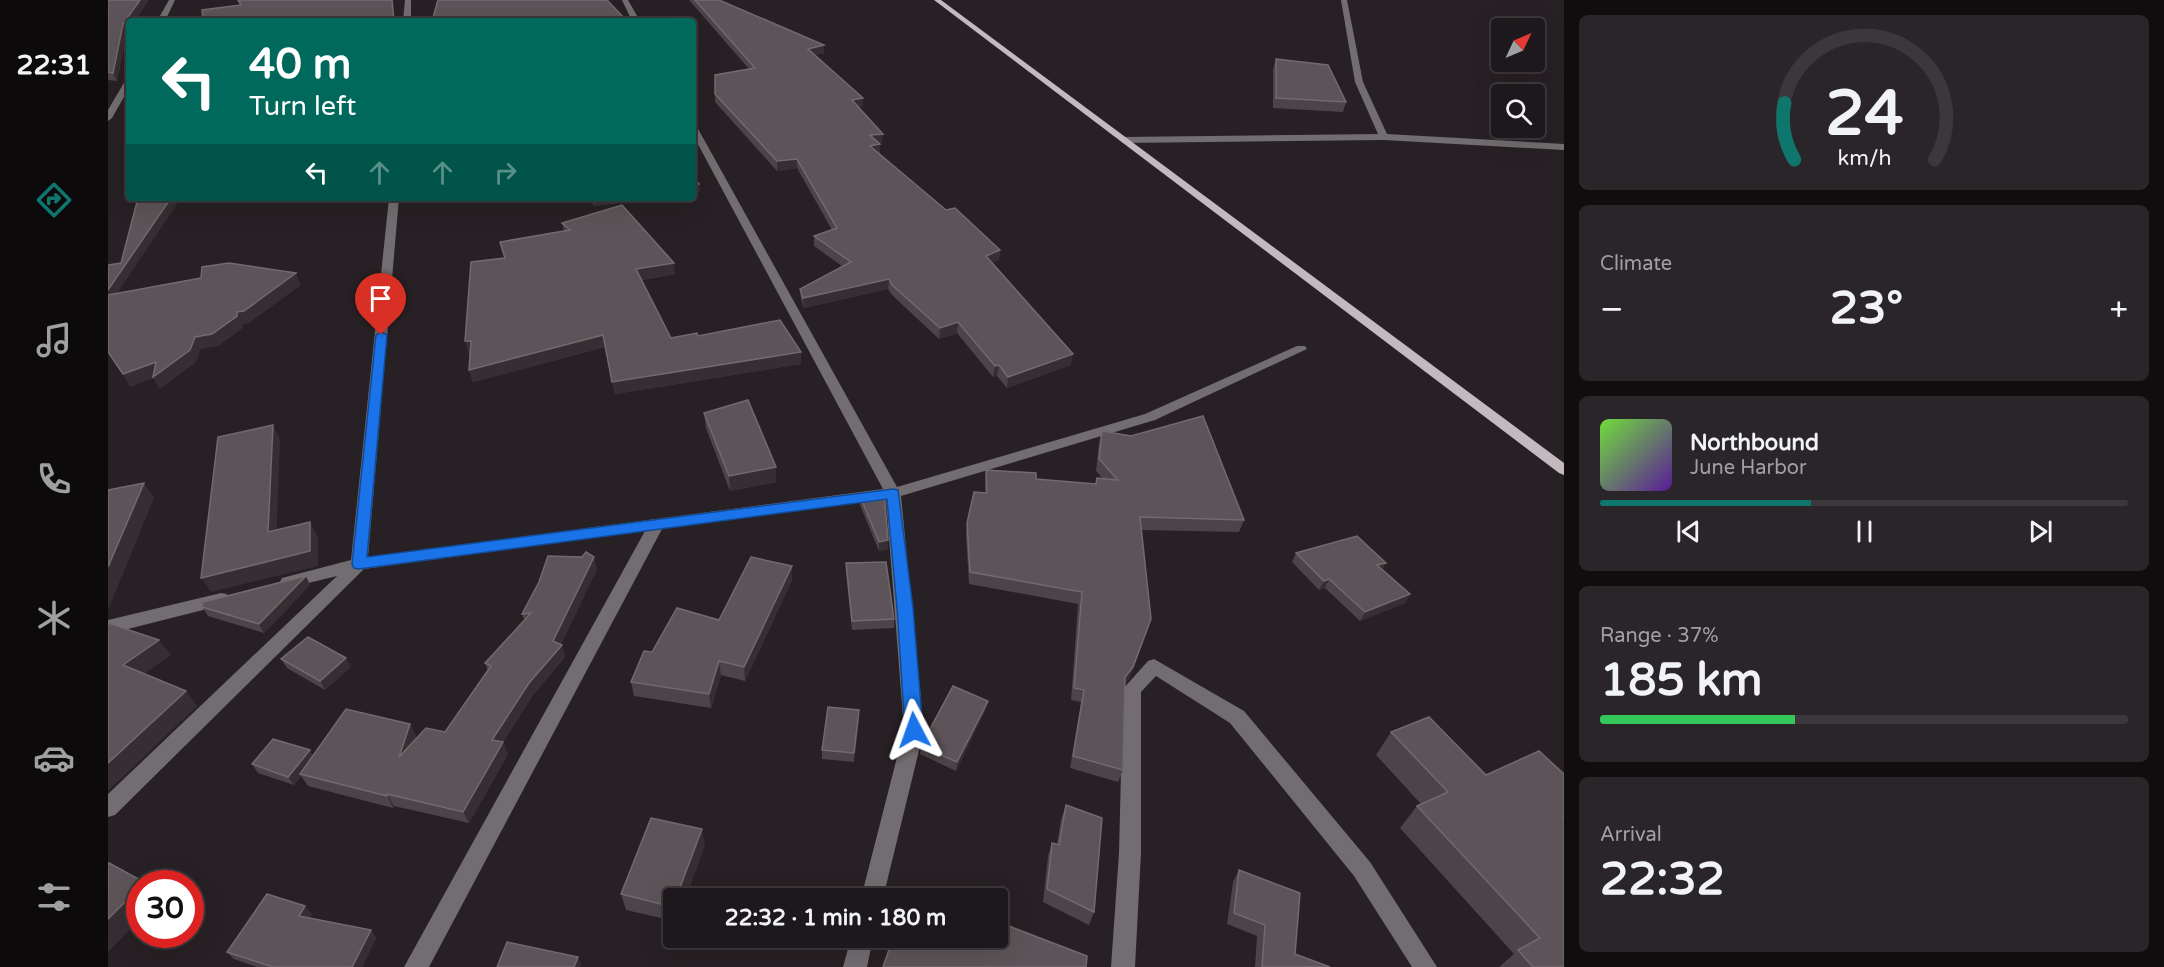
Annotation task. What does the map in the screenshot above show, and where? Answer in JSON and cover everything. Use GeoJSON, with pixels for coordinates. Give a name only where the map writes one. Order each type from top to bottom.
{"type":"FeatureCollection","features":[{"type":"Feature","properties":{"kind":"main road"},"geometry":{"type":"LineString","coordinates":[[937,0],[1564,470]]}},
{"type":"Feature","properties":{"kind":"street"},"geometry":{"type":"LineString","coordinates":[[163,18],[172,0]]}},
{"type":"Feature","properties":{"kind":"street"},"geometry":{"type":"LineString","coordinates":[[407,18],[408,0]]}},
{"type":"Feature","properties":{"kind":"street"},"geometry":{"type":"LineString","coordinates":[[625,0],[634,18]]}},
{"type":"Feature","properties":{"kind":"street"},"geometry":{"type":"LineString","coordinates":[[1344,0],[1359,82],[1384,137]]}},
{"type":"Feature","properties":{"kind":"street"},"geometry":{"type":"LineString","coordinates":[[108,118],[112,107],[126,86]]}},
{"type":"Feature","properties":{"kind":"street"},"geometry":{"type":"LineString","coordinates":[[696,132],[893,493],[905,608],[914,730],[874,888]]}},
{"type":"Feature","properties":{"kind":"street"},"geometry":{"type":"LineString","coordinates":[[1124,140],[1384,137],[1564,147]]}},
{"type":"Feature","properties":{"kind":"street"},"geometry":{"type":"LineString","coordinates":[[108,808],[359,564],[394,201]]}},
{"type":"Feature","properties":{"kind":"street"},"geometry":{"type":"LineString","coordinates":[[268,587],[359,564],[893,493],[1150,417],[1300,349]]}},
{"type":"Feature","properties":{"kind":"street"},"geometry":{"type":"LineString","coordinates":[[416,967],[657,524]]}},
{"type":"Feature","properties":{"kind":"street"},"geometry":{"type":"LineString","coordinates":[[108,627],[234,596]]}},
{"type":"Feature","properties":{"kind":"street"},"geometry":{"type":"LineString","coordinates":[[1122,967],[1130,853],[1132,689],[1154,666],[1237,717],[1362,869],[1425,967]]}},
{"type":"Feature","properties":{"kind":"street"},"geometry":{"type":"LineString","coordinates":[[855,967],[860,948]]}},
{"type":"Feature","properties":{"kind":"building"},"geometry":{"type":"Polygon","coordinates":[[[108,0],[140,0],[123,24],[113,73],[108,72],[108,0]]]}},
{"type":"Feature","properties":{"kind":"building"},"geometry":{"type":"Polygon","coordinates":[[[238,0],[392,0],[394,18],[203,18],[202,10],[241,5],[238,0]]]}},
{"type":"Feature","properties":{"kind":"building"},"geometry":{"type":"Polygon","coordinates":[[[438,0],[607,0],[624,18],[433,18],[438,0]]]}},
{"type":"Feature","properties":{"kind":"building"},"geometry":{"type":"Polygon","coordinates":[[[695,0],[719,0],[824,45],[808,49],[863,98],[852,100],[883,134],[870,135],[880,144],[870,146],[946,210],[955,208],[1000,250],[986,256],[1073,354],[1008,377],[999,365],[995,366],[958,322],[940,328],[892,285],[889,279],[803,298],[800,289],[851,262],[814,236],[837,228],[797,159],[777,161],[715,94],[715,75],[755,68],[695,0]]]}},
{"type":"Feature","properties":{"kind":"building"},"geometry":{"type":"Polygon","coordinates":[[[1276,59],[1328,65],[1346,102],[1276,98],[1276,59]]]}},
{"type":"Feature","properties":{"kind":"building"},"geometry":{"type":"Polygon","coordinates":[[[137,201],[169,201],[108,290],[108,265],[121,263],[137,201]]]}},
{"type":"Feature","properties":{"kind":"building"},"geometry":{"type":"Polygon","coordinates":[[[622,205],[674,263],[636,269],[671,338],[697,333],[698,336],[780,320],[801,352],[612,382],[603,335],[469,370],[471,341],[465,341],[471,262],[505,258],[500,242],[570,230],[562,223],[622,205]]]}},
{"type":"Feature","properties":{"kind":"building"},"geometry":{"type":"Polygon","coordinates":[[[229,263],[296,273],[244,311],[237,312],[237,316],[212,334],[195,337],[190,350],[153,377],[156,362],[123,374],[108,352],[108,295],[201,278],[202,267],[229,263]]]}},
{"type":"Feature","properties":{"kind":"building"},"geometry":{"type":"Polygon","coordinates":[[[748,400],[776,467],[729,476],[704,413],[748,400]]]}},
{"type":"Feature","properties":{"kind":"building"},"geometry":{"type":"Polygon","coordinates":[[[1203,416],[1244,520],[1140,517],[1151,619],[1133,667],[1125,677],[1123,770],[1073,756],[1084,690],[1074,688],[1082,592],[970,572],[967,523],[974,492],[987,493],[986,470],[1036,473],[1036,479],[1096,484],[1097,478],[1118,480],[1099,459],[1102,431],[1131,436],[1203,416]]]}},
{"type":"Feature","properties":{"kind":"building"},"geometry":{"type":"Polygon","coordinates":[[[273,425],[268,532],[310,522],[310,551],[201,578],[218,437],[273,425]]]}},
{"type":"Feature","properties":{"kind":"building"},"geometry":{"type":"Polygon","coordinates":[[[144,483],[108,567],[108,490],[144,483]]]}},
{"type":"Feature","properties":{"kind":"building"},"geometry":{"type":"Polygon","coordinates":[[[884,493],[888,540],[879,542],[860,496],[884,493]]]}},
{"type":"Feature","properties":{"kind":"building"},"geometry":{"type":"Polygon","coordinates":[[[1357,536],[1386,563],[1377,565],[1410,594],[1365,612],[1329,579],[1324,581],[1296,553],[1357,536]]]}},
{"type":"Feature","properties":{"kind":"building"},"geometry":{"type":"Polygon","coordinates":[[[586,552],[594,557],[553,641],[562,645],[529,683],[492,740],[503,742],[463,812],[300,774],[346,709],[410,724],[399,757],[426,728],[445,732],[491,666],[485,663],[531,613],[522,614],[539,582],[548,556],[582,557],[586,552]]]}},
{"type":"Feature","properties":{"kind":"building"},"geometry":{"type":"Polygon","coordinates":[[[751,557],[792,566],[744,667],[719,661],[709,694],[631,682],[644,651],[652,652],[677,608],[719,620],[751,557]]]}},
{"type":"Feature","properties":{"kind":"building"},"geometry":{"type":"Polygon","coordinates":[[[886,562],[894,619],[852,621],[846,563],[886,562]]]}},
{"type":"Feature","properties":{"kind":"building"},"geometry":{"type":"Polygon","coordinates":[[[306,576],[259,624],[202,607],[203,602],[306,576]]]}},
{"type":"Feature","properties":{"kind":"building"},"geometry":{"type":"Polygon","coordinates":[[[108,623],[159,640],[123,665],[186,691],[108,763],[108,623]]]}},
{"type":"Feature","properties":{"kind":"building"},"geometry":{"type":"Polygon","coordinates":[[[308,637],[346,658],[320,681],[281,659],[308,637]]]}},
{"type":"Feature","properties":{"kind":"building"},"geometry":{"type":"Polygon","coordinates":[[[953,686],[988,701],[957,762],[921,746],[953,686]]]}},
{"type":"Feature","properties":{"kind":"building"},"geometry":{"type":"Polygon","coordinates":[[[828,707],[859,710],[854,753],[822,750],[828,707]]]}},
{"type":"Feature","properties":{"kind":"building"},"geometry":{"type":"Polygon","coordinates":[[[1429,717],[1486,775],[1539,751],[1564,774],[1564,967],[1533,967],[1518,950],[1540,938],[1417,806],[1448,792],[1391,732],[1429,717]]]}},
{"type":"Feature","properties":{"kind":"building"},"geometry":{"type":"Polygon","coordinates":[[[273,739],[310,750],[288,777],[252,764],[273,739]]]}},
{"type":"Feature","properties":{"kind":"building"},"geometry":{"type":"Polygon","coordinates":[[[1066,805],[1102,818],[1094,912],[1047,889],[1052,843],[1059,845],[1066,805]]]}},
{"type":"Feature","properties":{"kind":"building"},"geometry":{"type":"Polygon","coordinates":[[[651,818],[702,829],[680,888],[663,888],[663,904],[621,894],[651,818]]]}},
{"type":"Feature","properties":{"kind":"building"},"geometry":{"type":"Polygon","coordinates":[[[108,864],[126,872],[126,901],[108,919],[108,864]]]}},
{"type":"Feature","properties":{"kind":"building"},"geometry":{"type":"Polygon","coordinates":[[[1239,870],[1300,893],[1295,954],[1330,967],[1262,967],[1265,925],[1234,913],[1239,870]]]}},
{"type":"Feature","properties":{"kind":"building"},"geometry":{"type":"Polygon","coordinates":[[[267,894],[305,906],[299,916],[371,930],[352,967],[273,967],[227,952],[267,894]]]}},
{"type":"Feature","properties":{"kind":"building"},"geometry":{"type":"Polygon","coordinates":[[[1008,926],[1087,956],[1086,967],[883,967],[890,948],[1008,948],[1008,926]]]}},
{"type":"Feature","properties":{"kind":"building"},"geometry":{"type":"Polygon","coordinates":[[[507,942],[578,957],[574,967],[497,967],[507,942]]]}},
{"type":"Feature","properties":{"kind":"route"},"geometry":{"type":"LineString","coordinates":[[381,335],[359,564],[893,493],[905,608],[914,730]]}}]}
